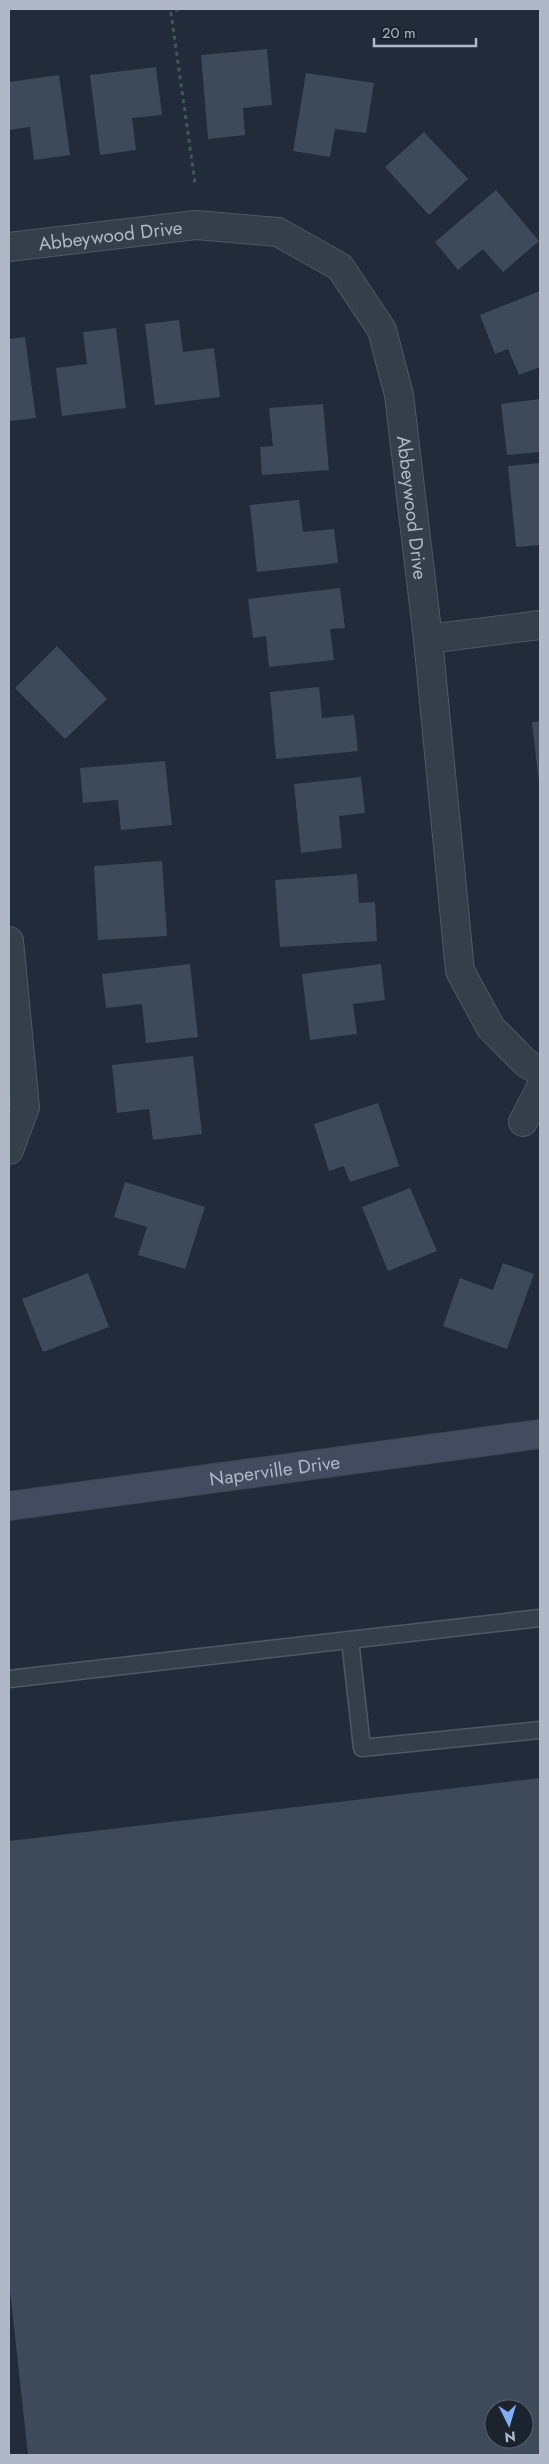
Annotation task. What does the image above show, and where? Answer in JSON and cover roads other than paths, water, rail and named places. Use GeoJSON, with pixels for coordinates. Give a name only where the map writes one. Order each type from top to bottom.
{"type":"FeatureCollection","features":[{"type":"Feature","properties":{"kind":"street","name":"Abbeywood Drive"},"geometry":{"type":"LineString","coordinates":[[9,247],[196,225],[278,232],[340,267],[382,330],[399,395],[428,639],[460,971],[491,1028],[526,1063],[540,1071]]}},
{"type":"Feature","properties":{"kind":"street"},"geometry":{"type":"LineString","coordinates":[[428,639],[540,625]]}},
{"type":"Feature","properties":{"kind":"street"},"geometry":{"type":"LineString","coordinates":[[9,941],[25,1107],[9,1150]]}},
{"type":"Feature","properties":{"kind":"street"},"geometry":{"type":"LineString","coordinates":[[523,1122],[540,1089]]}},
{"type":"Feature","properties":{"kind":"street","name":"Naperville Drive"},"geometry":{"type":"LineString","coordinates":[[9,1506],[540,1434]]}},
{"type":"Feature","properties":{"kind":"lane"},"geometry":{"type":"LineString","coordinates":[[9,1679],[540,1618]]}},
{"type":"Feature","properties":{"kind":"lane"},"geometry":{"type":"LineString","coordinates":[[350,1640],[362,1748],[540,1730]]}}]}
